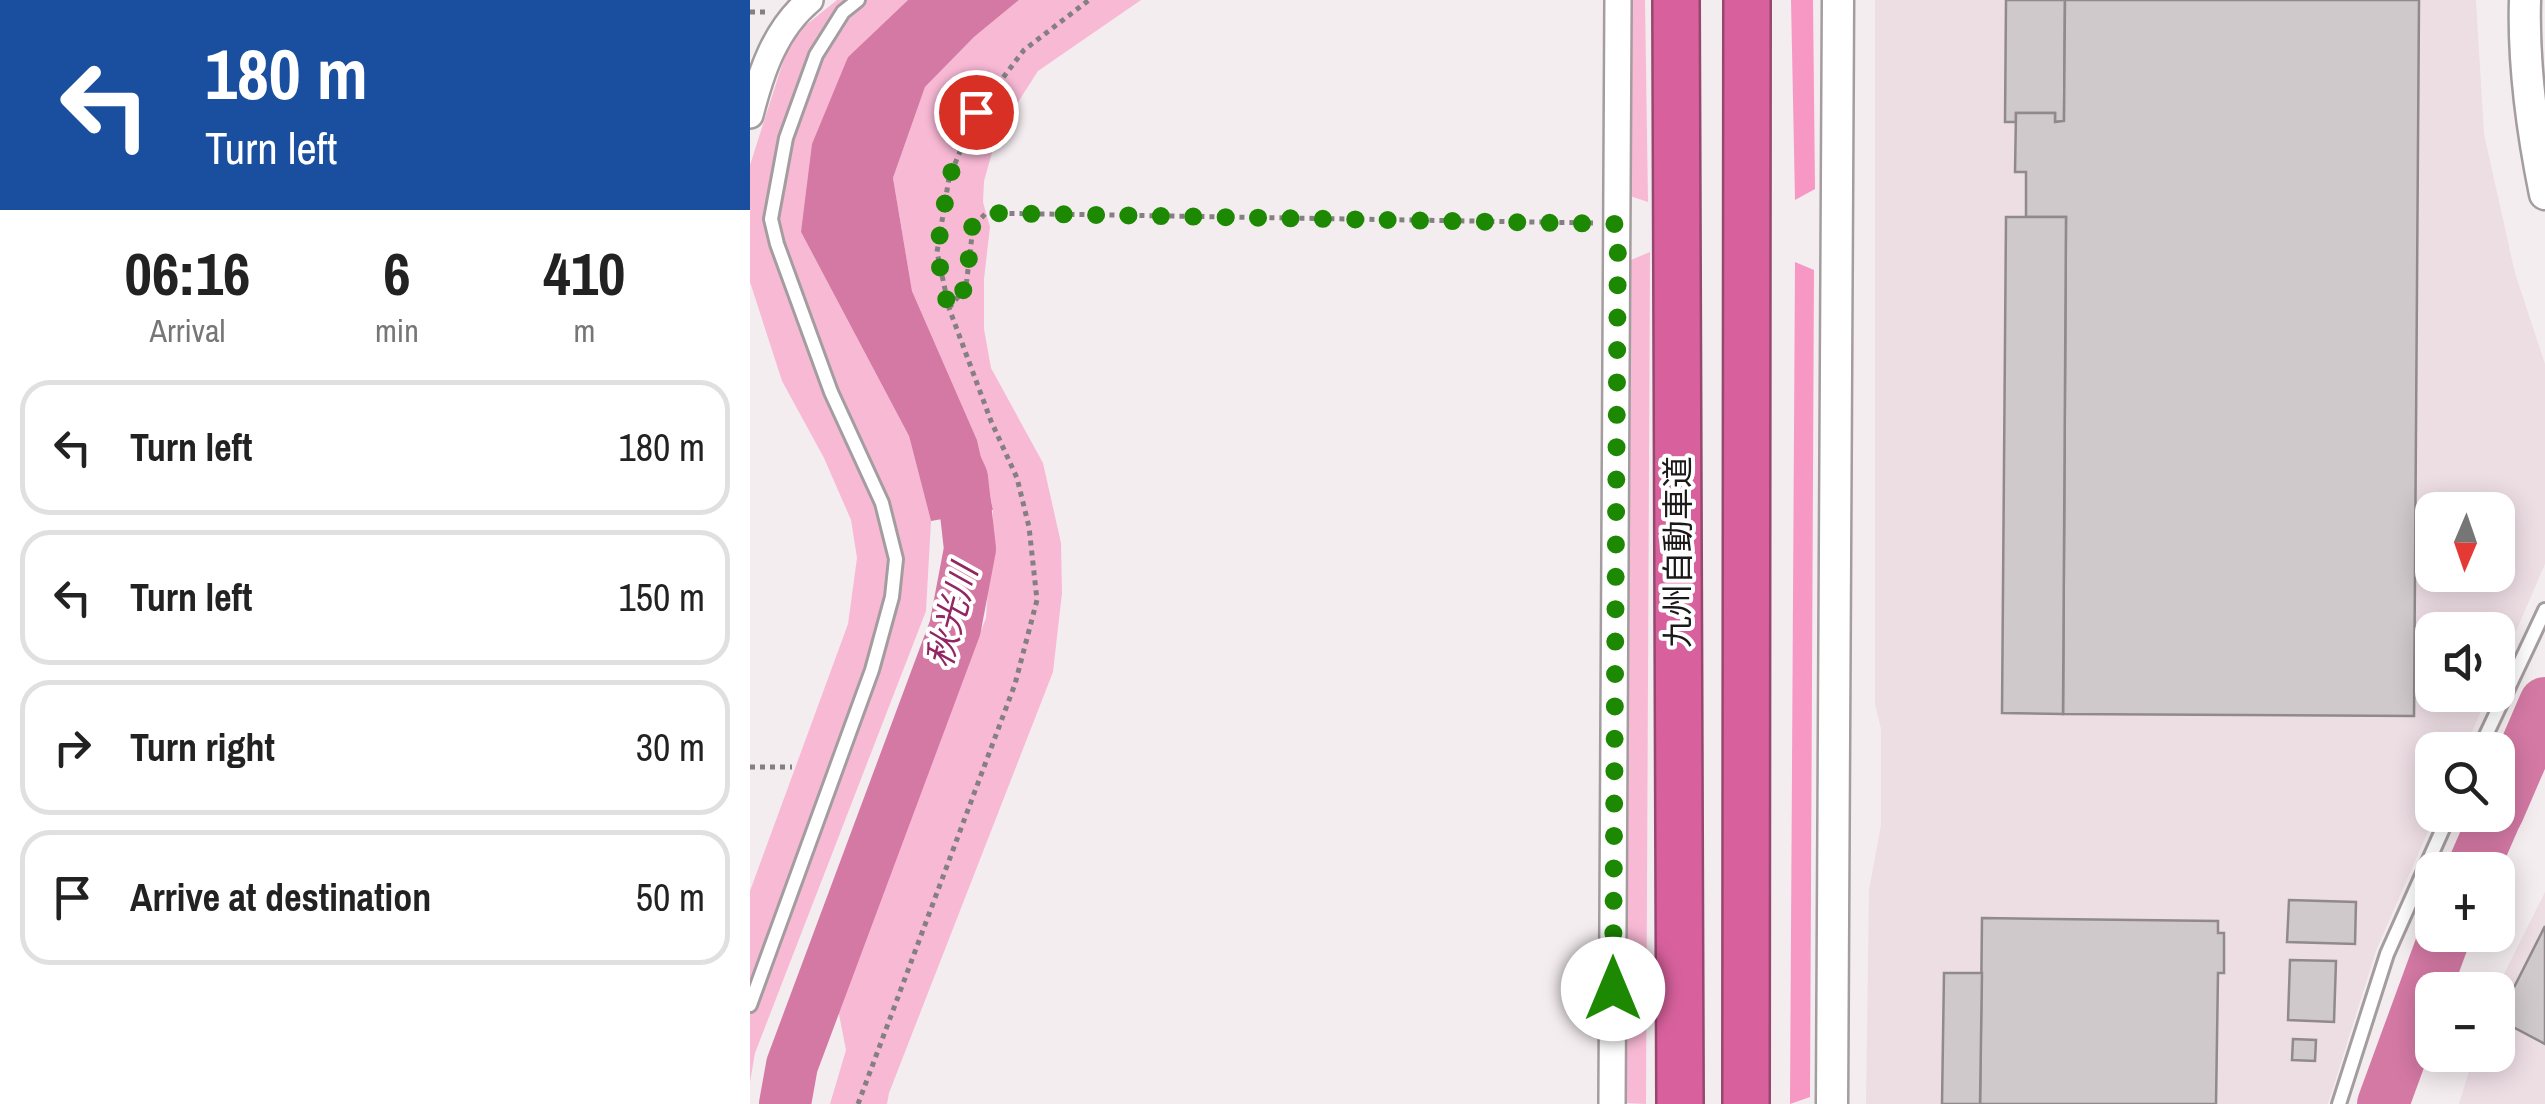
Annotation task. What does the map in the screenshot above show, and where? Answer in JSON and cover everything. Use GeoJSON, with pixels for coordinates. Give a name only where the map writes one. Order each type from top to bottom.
{"type":"FeatureCollection","features":[{"type":"Feature","properties":{"kind":"highway","name":"九州自動車道"},"geometry":{"type":"LineString","coordinates":[[1676,0],[1680,1104]]}},
{"type":"Feature","properties":{"kind":"highway"},"geometry":{"type":"LineString","coordinates":[[1746,1104],[1747,0]]}},
{"type":"Feature","properties":{"kind":"street"},"geometry":{"type":"LineString","coordinates":[[750,116],[760,76],[784,26],[810,0]]}},
{"type":"Feature","properties":{"kind":"street"},"geometry":{"type":"LineString","coordinates":[[1612,1104],[1618,0]]}},
{"type":"Feature","properties":{"kind":"street"},"geometry":{"type":"LineString","coordinates":[[1832,1104],[1838,0]]}},
{"type":"Feature","properties":{"kind":"street"},"geometry":{"type":"LineString","coordinates":[[2525,0],[2531,124],[2545,194]]}},
{"type":"Feature","properties":{"kind":"lane"},"geometry":{"type":"LineString","coordinates":[[750,1005],[872,670],[892,597],[896,559],[882,502],[831,392],[771,219],[786,138],[816,55],[843,12],[858,0]]}},
{"type":"Feature","properties":{"kind":"lane"},"geometry":{"type":"LineString","coordinates":[[2487,732],[2545,610]]}},
{"type":"Feature","properties":{"kind":"lane"},"geometry":{"type":"LineString","coordinates":[[2339,1104],[2388,954],[2442,832]]}},
{"type":"Feature","properties":{"kind":"path"},"geometry":{"type":"LineString","coordinates":[[858,1104],[1015,684],[1037,600],[1029,527],[1018,478],[991,421],[948,308],[937,252],[949,178],[976,112],[1024,50],[1089,0]]}},
{"type":"Feature","properties":{"kind":"path"},"geometry":{"type":"LineString","coordinates":[[948,308],[966,287],[972,227],[986,213],[1618,224]]}},
{"type":"Feature","properties":{"kind":"path"},"geometry":{"type":"LineString","coordinates":[[750,767],[792,767]]}},
{"type":"Feature","properties":{"kind":"shaded area"},"geometry":{"type":"Polygon","coordinates":[[[837,0],[908,0],[848,57],[801,232],[909,436],[931,521],[926,611],[755,1053],[750,1082],[750,891],[848,624],[857,558],[851,520],[824,458],[782,381],[750,282],[750,165],[791,37],[837,0]]]}},
{"type":"Feature","properties":{"kind":"shaded area"},"geometry":{"type":"Polygon","coordinates":[[[908,0],[1019,0],[974,37],[925,87],[893,178],[912,291],[977,440],[993,510],[931,521],[909,436],[801,232],[812,144],[848,57],[908,0]]]}},
{"type":"Feature","properties":{"kind":"shaded area"},"geometry":{"type":"Polygon","coordinates":[[[1019,0],[1141,0],[1038,71],[997,135],[984,181],[983,202],[990,227],[984,329],[991,368],[1043,463],[1061,543],[1062,593],[1053,672],[887,1104],[830,1104],[846,1050],[836,999],[986,618],[993,510],[977,440],[912,291],[893,178],[925,87],[974,37],[1019,0]]]}},
{"type":"Feature","properties":{"kind":"shaded area"},"geometry":{"type":"Polygon","coordinates":[[[1626,0],[1645,0],[1648,202],[1627,195],[1626,0]]]}},
{"type":"Feature","properties":{"kind":"shaded area"},"geometry":{"type":"Polygon","coordinates":[[[1791,0],[1813,0],[1815,189],[1795,200],[1791,0]]]}},
{"type":"Feature","properties":{"kind":"shaded area"},"geometry":{"type":"Polygon","coordinates":[[[1875,0],[2476,0],[2484,134],[2515,273],[2545,364],[2545,564],[2515,634],[2515,612],[2415,612],[2415,712],[2481,712],[2472,732],[2415,732],[2415,832],[2428,832],[2419,852],[2415,852],[2415,861],[2376,951],[2328,1104],[1866,1104],[1869,890],[1881,825],[1881,729],[1875,704],[1875,0]]]}},
{"type":"Feature","properties":{"kind":"shaded area"},"geometry":{"type":"Polygon","coordinates":[[[1650,252],[1646,1104],[1626,1103],[1626,262],[1650,252]]]}},
{"type":"Feature","properties":{"kind":"shaded area"},"geometry":{"type":"Polygon","coordinates":[[[1795,262],[1814,270],[1810,1097],[1790,1104],[1795,262]]]}},
{"type":"Feature","properties":{"kind":"shaded area"},"geometry":{"type":"Polygon","coordinates":[[[2545,892],[2545,1104],[2459,1104],[2469,1072],[2515,1072],[2515,972],[2505,972],[2545,892]]]}},
{"type":"Feature","properties":{"kind":"building"},"geometry":{"type":"Polygon","coordinates":[[[2006,0],[2065,0],[2064,121],[2055,122],[2055,113],[2016,113],[2016,122],[2005,122],[2006,0]]]}},
{"type":"Feature","properties":{"kind":"building"},"geometry":{"type":"Polygon","coordinates":[[[2065,0],[2419,0],[2414,716],[2063,714],[2066,217],[2026,217],[2026,172],[2015,172],[2016,113],[2055,113],[2055,122],[2064,121],[2065,0]]]}},
{"type":"Feature","properties":{"kind":"building"},"geometry":{"type":"Polygon","coordinates":[[[2006,217],[2066,217],[2063,714],[2002,713],[2006,217]]]}},
{"type":"Feature","properties":{"kind":"building"},"geometry":{"type":"Polygon","coordinates":[[[2289,900],[2356,902],[2355,944],[2287,942],[2289,900]]]}},
{"type":"Feature","properties":{"kind":"building"},"geometry":{"type":"Polygon","coordinates":[[[1982,918],[2218,921],[2218,933],[2224,933],[2224,973],[2218,973],[2216,1104],[1980,1104],[1982,918]]]}},
{"type":"Feature","properties":{"kind":"building"},"geometry":{"type":"Polygon","coordinates":[[[2545,926],[2545,1044],[2515,1028],[2515,985],[2545,926]]]}},
{"type":"Feature","properties":{"kind":"building"},"geometry":{"type":"Polygon","coordinates":[[[2290,960],[2336,961],[2334,1022],[2288,1020],[2290,960]]]}},
{"type":"Feature","properties":{"kind":"building"},"geometry":{"type":"Polygon","coordinates":[[[1944,973],[1982,973],[1980,1104],[1942,1104],[1944,973]]]}},
{"type":"Feature","properties":{"kind":"building"},"geometry":{"type":"Polygon","coordinates":[[[2293,1039],[2316,1040],[2315,1061],[2292,1060],[2293,1039]]]}},
{"type":"Feature","properties":{"kind":"waterway","name":"秋光川"},"geometry":{"type":"LineString","coordinates":[[785,1104],[792,1065],[955,628],[970,549],[962,478],[947,446]]}},
{"type":"Feature","properties":{"kind":"waterway"},"geometry":{"type":"LineString","coordinates":[[2515,773],[2545,703]]}},
{"type":"Feature","properties":{"kind":"waterway"},"geometry":{"type":"LineString","coordinates":[[2480,852],[2489,832]]}},
{"type":"Feature","properties":{"kind":"waterway"},"geometry":{"type":"LineString","coordinates":[[2383,1104],[2439,952]]}},
{"type":"Feature","properties":{"kind":"route"},"geometry":{"type":"LineString","coordinates":[[976,112],[949,178],[937,252],[948,308],[966,287],[972,227],[986,213],[1618,224],[1613,989]]}}]}
